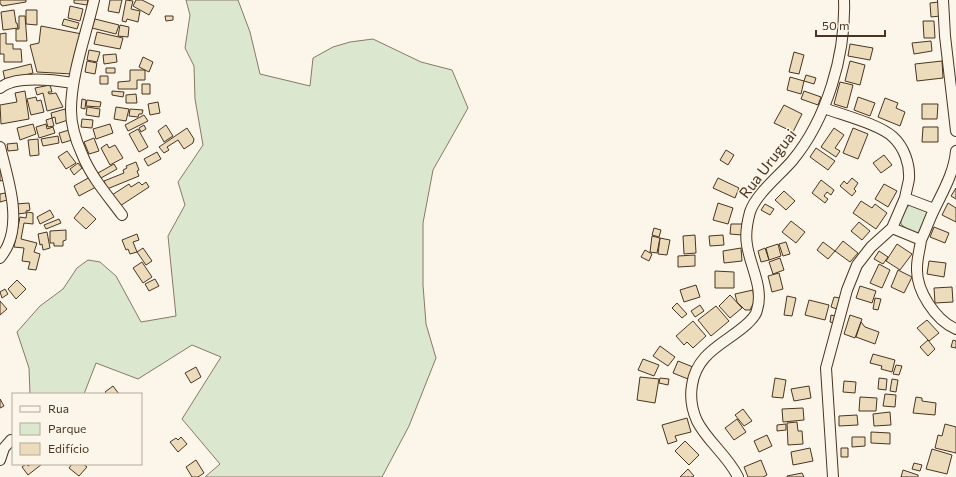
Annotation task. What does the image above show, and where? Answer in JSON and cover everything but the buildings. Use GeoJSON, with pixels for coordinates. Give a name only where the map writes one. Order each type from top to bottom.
{"type":"FeatureCollection","features":[{"type":"Feature","properties":{"kind":"street"},"geometry":{"type":"LineString","coordinates":[[94,0],[74,82],[71,111],[73,127],[82,155],[98,182],[122,215]]}},
{"type":"Feature","properties":{"kind":"street","name":"Rua Uruguai"},"geometry":{"type":"LineString","coordinates":[[738,477],[735,470],[697,421],[690,395],[693,381],[696,370],[703,358],[743,328],[757,312],[757,288],[746,238],[750,211],[761,195],[806,142],[824,108],[836,71],[842,40],[845,19],[844,0]]}},
{"type":"Feature","properties":{"kind":"street"},"geometry":{"type":"LineString","coordinates":[[943,0],[945,36],[956,131]]}},
{"type":"Feature","properties":{"kind":"street"},"geometry":{"type":"LineString","coordinates":[[0,88],[18,81],[33,79],[74,82]]}},
{"type":"Feature","properties":{"kind":"street"},"geometry":{"type":"LineString","coordinates":[[824,108],[879,128],[893,137],[903,150],[908,162],[909,179],[905,198],[892,228],[871,247],[857,265],[847,290],[829,354],[826,368],[833,477]]}},
{"type":"Feature","properties":{"kind":"street"},"geometry":{"type":"LineString","coordinates":[[0,147],[14,213],[9,244],[0,258]]}},
{"type":"Feature","properties":{"kind":"street"},"geometry":{"type":"LineString","coordinates":[[956,151],[952,170],[946,186],[934,209],[922,240],[917,269],[922,292],[930,306],[949,326],[956,328]]}},
{"type":"Feature","properties":{"kind":"street"},"geometry":{"type":"LineString","coordinates":[[905,198],[934,209]]}},
{"type":"Feature","properties":{"kind":"street"},"geometry":{"type":"LineString","coordinates":[[892,228],[922,240]]}},
{"type":"Feature","properties":{"kind":"street"},"geometry":{"type":"LineString","coordinates":[[0,460],[4,448],[11,440]]}},
{"type":"Feature","properties":{"kind":"green space"},"geometry":{"type":"Polygon","coordinates":[[[186,0],[238,0],[250,32],[260,74],[310,86],[313,58],[333,47],[350,42],[373,39],[421,62],[452,70],[468,108],[433,170],[423,223],[423,285],[426,324],[436,358],[409,426],[382,477],[205,477],[220,464],[182,419],[221,357],[192,345],[138,379],[96,363],[84,393],[30,393],[29,368],[17,332],[40,306],[63,289],[77,268],[88,260],[100,262],[116,276],[141,322],[176,316],[168,236],[185,205],[178,182],[203,145],[195,99],[194,66],[185,48],[190,15],[186,0]]]}},
{"type":"Feature","properties":{"kind":"green space"},"geometry":{"type":"Polygon","coordinates":[[[911,204],[927,211],[928,215],[920,232],[917,234],[909,231],[901,224],[903,213],[911,204]]]}}]}
